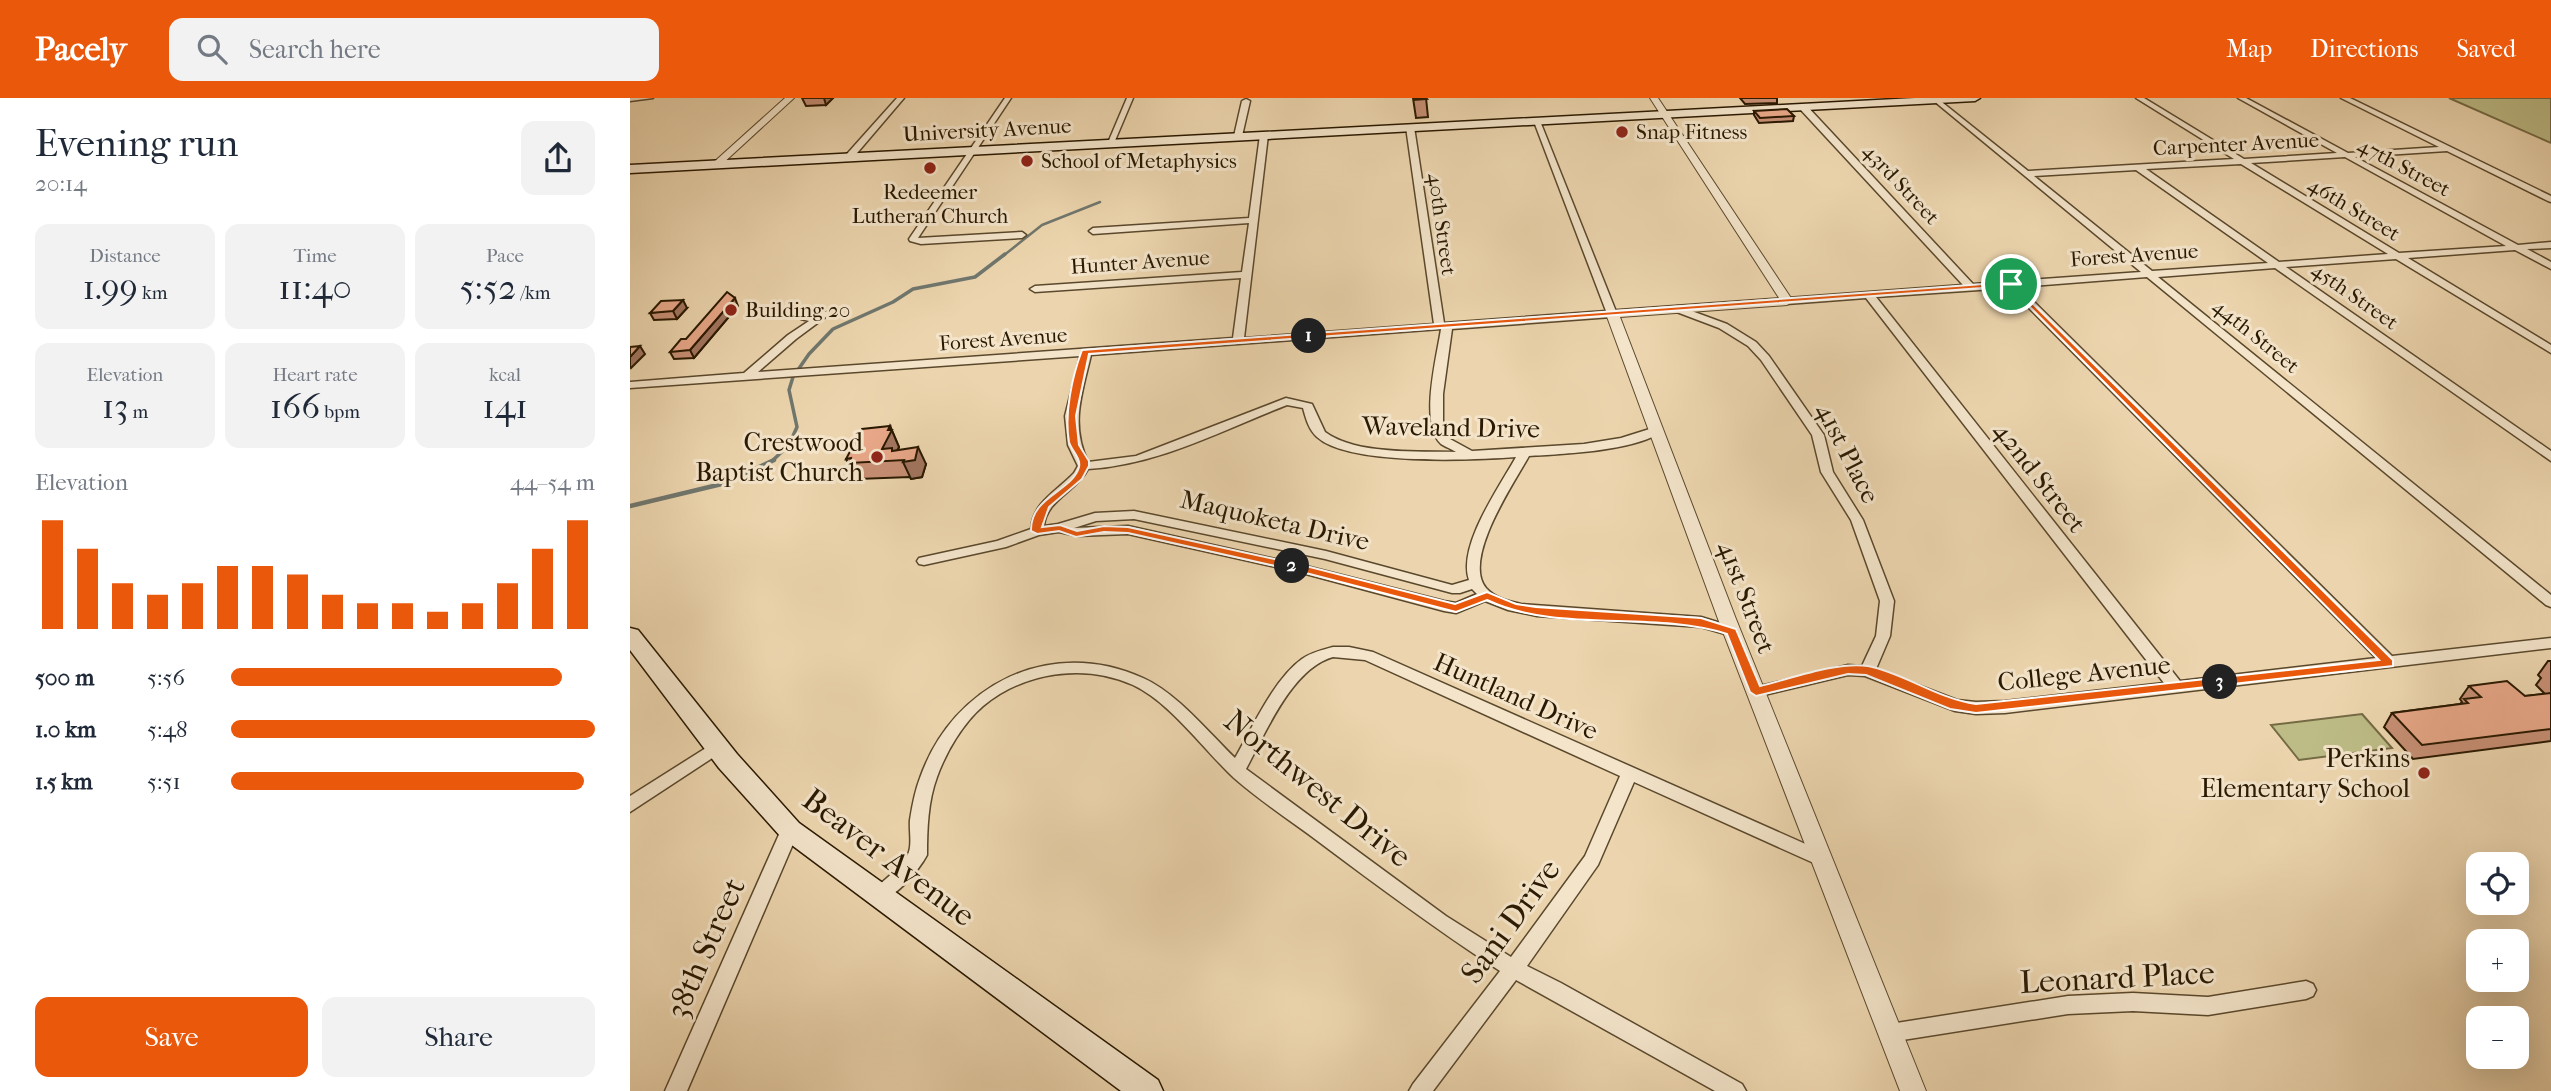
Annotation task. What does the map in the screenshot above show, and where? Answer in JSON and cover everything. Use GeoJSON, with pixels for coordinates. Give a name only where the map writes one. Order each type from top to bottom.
{"type":"FeatureCollection","features":[{"type":"Feature","properties":{"kind":"main road","name":"University Avenue"},"geometry":{"type":"LineString","coordinates":[[630,169],[1803,107],[1866,101],[1975,98]]}},
{"type":"Feature","properties":{"kind":"main road","name":"Beaver Avenue"},"geometry":{"type":"LineString","coordinates":[[630,635],[750,788],[790,830],[1147,1091]]}},
{"type":"Feature","properties":{"kind":"street"},"geometry":{"type":"LineString","coordinates":[[630,99],[650,98]]}},
{"type":"Feature","properties":{"kind":"street"},"geometry":{"type":"LineString","coordinates":[[717,164],[790,98]]}},
{"type":"Feature","properties":{"kind":"street"},"geometry":{"type":"LineString","coordinates":[[849,157],[901,98]]}},
{"type":"Feature","properties":{"kind":"street"},"geometry":{"type":"LineString","coordinates":[[1009,98],[914,240],[921,242],[1022,235]]}},
{"type":"Feature","properties":{"kind":"street"},"geometry":{"type":"LineString","coordinates":[[1110,143],[1130,98]]}},
{"type":"Feature","properties":{"kind":"street"},"geometry":{"type":"LineString","coordinates":[[1654,98],[1787,301]]}},
{"type":"Feature","properties":{"kind":"street","name":"46th Street"},"geometry":{"type":"LineString","coordinates":[[2139,98],[2551,350]]}},
{"type":"Feature","properties":{"kind":"street","name":"47th Street"},"geometry":{"type":"LineString","coordinates":[[2241,98],[2551,266]]}},
{"type":"Feature","properties":{"kind":"street"},"geometry":{"type":"LineString","coordinates":[[2344,98],[2551,199]]}},
{"type":"Feature","properties":{"kind":"street","name":"44th Street"},"geometry":{"type":"LineString","coordinates":[[1936,100],[2551,602]]}},
{"type":"Feature","properties":{"kind":"street"},"geometry":{"type":"LineString","coordinates":[[1238,136],[1246,102]]}},
{"type":"Feature","properties":{"kind":"street","name":"43rd Street"},"geometry":{"type":"LineString","coordinates":[[1803,107],[1970,287]]}},
{"type":"Feature","properties":{"kind":"street","name":"41st Street"},"geometry":{"type":"LineString","coordinates":[[1536,121],[1913,1091]]}},
{"type":"Feature","properties":{"kind":"street","name":"40th Street"},"geometry":{"type":"LineString","coordinates":[[1410,127],[1443,326],[1437,394],[1438,432],[1445,441],[1472,454]]}},
{"type":"Feature","properties":{"kind":"street"},"geometry":{"type":"LineString","coordinates":[[1238,341],[1264,135]]}},
{"type":"Feature","properties":{"kind":"street","name":"Carpenter Avenue"},"geometry":{"type":"LineString","coordinates":[[2026,174],[2448,149]]}},
{"type":"Feature","properties":{"kind":"street","name":"45th Street"},"geometry":{"type":"LineString","coordinates":[[2137,167],[2551,457]]}},
{"type":"Feature","properties":{"kind":"street"},"geometry":{"type":"LineString","coordinates":[[1093,230],[1253,220]]}},
{"type":"Feature","properties":{"kind":"street","name":"Forest Avenue"},"geometry":{"type":"LineString","coordinates":[[630,385],[2551,245]]}},
{"type":"Feature","properties":{"kind":"street","name":"Hunter Avenue"},"geometry":{"type":"LineString","coordinates":[[1035,289],[1246,275]]}},
{"type":"Feature","properties":{"kind":"street"},"geometry":{"type":"LineString","coordinates":[[2011,284],[2389,663]]}},
{"type":"Feature","properties":{"kind":"street","name":"42nd Street"},"geometry":{"type":"LineString","coordinates":[[1869,295],[2176,687]]}},
{"type":"Feature","properties":{"kind":"street","name":"41st Place"},"geometry":{"type":"LineString","coordinates":[[1678,309],[1723,326],[1752,344],[1765,358],[1818,435],[1827,472],[1857,520],[1886,601],[1883,636],[1867,671]]}},
{"type":"Feature","properties":{"kind":"street"},"geometry":{"type":"LineString","coordinates":[[748,376],[816,319]]}},
{"type":"Feature","properties":{"kind":"street"},"geometry":{"type":"LineString","coordinates":[[1037,531],[1036,524],[1045,505],[1078,477],[1084,466],[1084,461],[1074,445],[1071,416],[1086,352]]}},
{"type":"Feature","properties":{"kind":"street","name":"Waveland Drive"},"geometry":{"type":"LineString","coordinates":[[1084,466],[1139,459],[1286,401],[1304,403],[1310,410],[1314,426],[1323,437],[1349,448],[1376,453],[1524,454],[1610,444],[1656,431]]}},
{"type":"Feature","properties":{"kind":"street"},"geometry":{"type":"LineString","coordinates":[[1524,454],[1476,545],[1473,562],[1476,582],[1487,595],[1513,607],[1536,611],[1701,622],[1732,631]]}},
{"type":"Feature","properties":{"kind":"street","name":"Maquoketa Drive"},"geometry":{"type":"LineString","coordinates":[[924,561],[1001,544],[1037,531],[1060,528],[1095,517],[1134,515],[1326,555],[1452,589],[1460,589],[1476,582]]}},
{"type":"Feature","properties":{"kind":"street","name":"Maquoketa Drive"},"geometry":{"type":"LineString","coordinates":[[1060,528],[1076,534],[1104,529],[1128,530],[1302,569],[1456,608],[1487,595]]}},
{"type":"Feature","properties":{"kind":"street","name":"College Avenue"},"geometry":{"type":"LineString","coordinates":[[1756,692],[1848,670],[1867,671],[1955,705],[1976,708],[2551,643]]}},
{"type":"Feature","properties":{"kind":"street","name":"Huntland Drive"},"geometry":{"type":"LineString","coordinates":[[1237,769],[1291,676],[1312,658],[1341,651],[1368,656],[1822,859]]}},
{"type":"Feature","properties":{"kind":"street","name":"Northwest Drive"},"geometry":{"type":"LineString","coordinates":[[879,895],[908,869],[918,855],[919,819],[928,778],[947,739],[977,703],[1001,687],[1048,670],[1085,667],[1115,673],[1140,682],[1166,700],[1237,769],[1440,922],[1513,969],[1735,1091]]}},
{"type":"Feature","properties":{"kind":"street"},"geometry":{"type":"LineString","coordinates":[[630,806],[717,747]]}},
{"type":"Feature","properties":{"kind":"street","name":"Sani Drive"},"geometry":{"type":"LineString","coordinates":[[1419,1091],[1513,969],[1592,860],[1629,774]]}},
{"type":"Feature","properties":{"kind":"street","name":"38th Street"},"geometry":{"type":"LineString","coordinates":[[676,1091],[790,830]]}},
{"type":"Feature","properties":{"kind":"street","name":"Leonard Place"},"geometry":{"type":"LineString","coordinates":[[1890,1033],[2068,1005],[2133,1002],[2208,1006],[2306,990]]}},
{"type":"Feature","properties":{"kind":"shaded area"},"geometry":{"type":"Polygon","coordinates":[[[2449,98],[2551,98],[2551,143],[2449,98]]]}},
{"type":"Feature","properties":{"kind":"shaded area"},"geometry":{"type":"Polygon","coordinates":[[[2362,714],[2392,748],[2299,760],[2271,725],[2362,714]]]}},
{"type":"Feature","properties":{"kind":"building"},"geometry":{"type":"Polygon","coordinates":[[[1787,109],[1794,116],[1760,118],[1754,111],[1787,109]]]}},
{"type":"Feature","properties":{"kind":"building"},"geometry":{"type":"Polygon","coordinates":[[[727,292],[735,298],[690,350],[670,352],[681,339],[686,339],[727,292]]]}},
{"type":"Feature","properties":{"kind":"building"},"geometry":{"type":"Polygon","coordinates":[[[683,300],[673,311],[650,313],[661,301],[683,300]]]}},
{"type":"Feature","properties":{"kind":"building"},"geometry":{"type":"Polygon","coordinates":[[[640,346],[630,357],[630,347],[640,346]]]}},
{"type":"Feature","properties":{"kind":"building"},"geometry":{"type":"Polygon","coordinates":[[[890,426],[888,430],[892,430],[882,449],[892,448],[892,451],[918,447],[915,460],[850,463],[851,458],[846,459],[862,429],[890,426]]]}},
{"type":"Feature","properties":{"kind":"building","name":"Perkins Elementary School"},"geometry":{"type":"Polygon","coordinates":[[[2507,681],[2525,696],[2551,693],[2551,729],[2422,745],[2392,713],[2468,703],[2464,699],[2481,697],[2469,686],[2507,681]]]}},
{"type":"Feature","properties":{"kind":"waterway"},"geometry":{"type":"LineString","coordinates":[[1003,256],[1042,225],[1100,202]]}},
{"type":"Feature","properties":{"kind":"waterway"},"geometry":{"type":"LineString","coordinates":[[772,461],[789,445],[797,427],[789,390],[793,377],[809,354],[833,329],[893,302],[913,289],[975,277],[1005,254]]}},
{"type":"Feature","properties":{"kind":"waterway"},"geometry":{"type":"LineString","coordinates":[[630,506],[726,483],[772,461]]}},
{"type":"Feature","properties":{"kind":"place","name":"Snap Fitness"},"geometry":{"type":"Point","coordinates":[1622,132]}},
{"type":"Feature","properties":{"kind":"place","name":"School of Metaphysics"},"geometry":{"type":"Point","coordinates":[1027,161]}},
{"type":"Feature","properties":{"kind":"place","name":"Redeemer Lutheran Church"},"geometry":{"type":"Point","coordinates":[930,168]}},
{"type":"Feature","properties":{"kind":"place","name":"Building 20"},"geometry":{"type":"Point","coordinates":[731,310]}},
{"type":"Feature","properties":{"kind":"place","name":"Crestwood Baptist Church"},"geometry":{"type":"Point","coordinates":[877,457]}},
{"type":"Feature","properties":{"kind":"place","name":"Perkins Elementary School"},"geometry":{"type":"Point","coordinates":[2424,773]}},
{"type":"Feature","properties":{"kind":"route"},"geometry":{"type":"LineString","coordinates":[[2011,284],[2389,663],[2005,707],[1976,708],[1955,705],[1867,671],[1848,670],[1756,692],[1732,631],[1701,622],[1536,611],[1513,607],[1487,595],[1456,608],[1302,569],[1128,530],[1104,529],[1082,534],[1060,528],[1037,531],[1036,524],[1045,505],[1078,477],[1084,466],[1084,461],[1074,445],[1071,416],[1086,352],[2011,284]]}}]}
